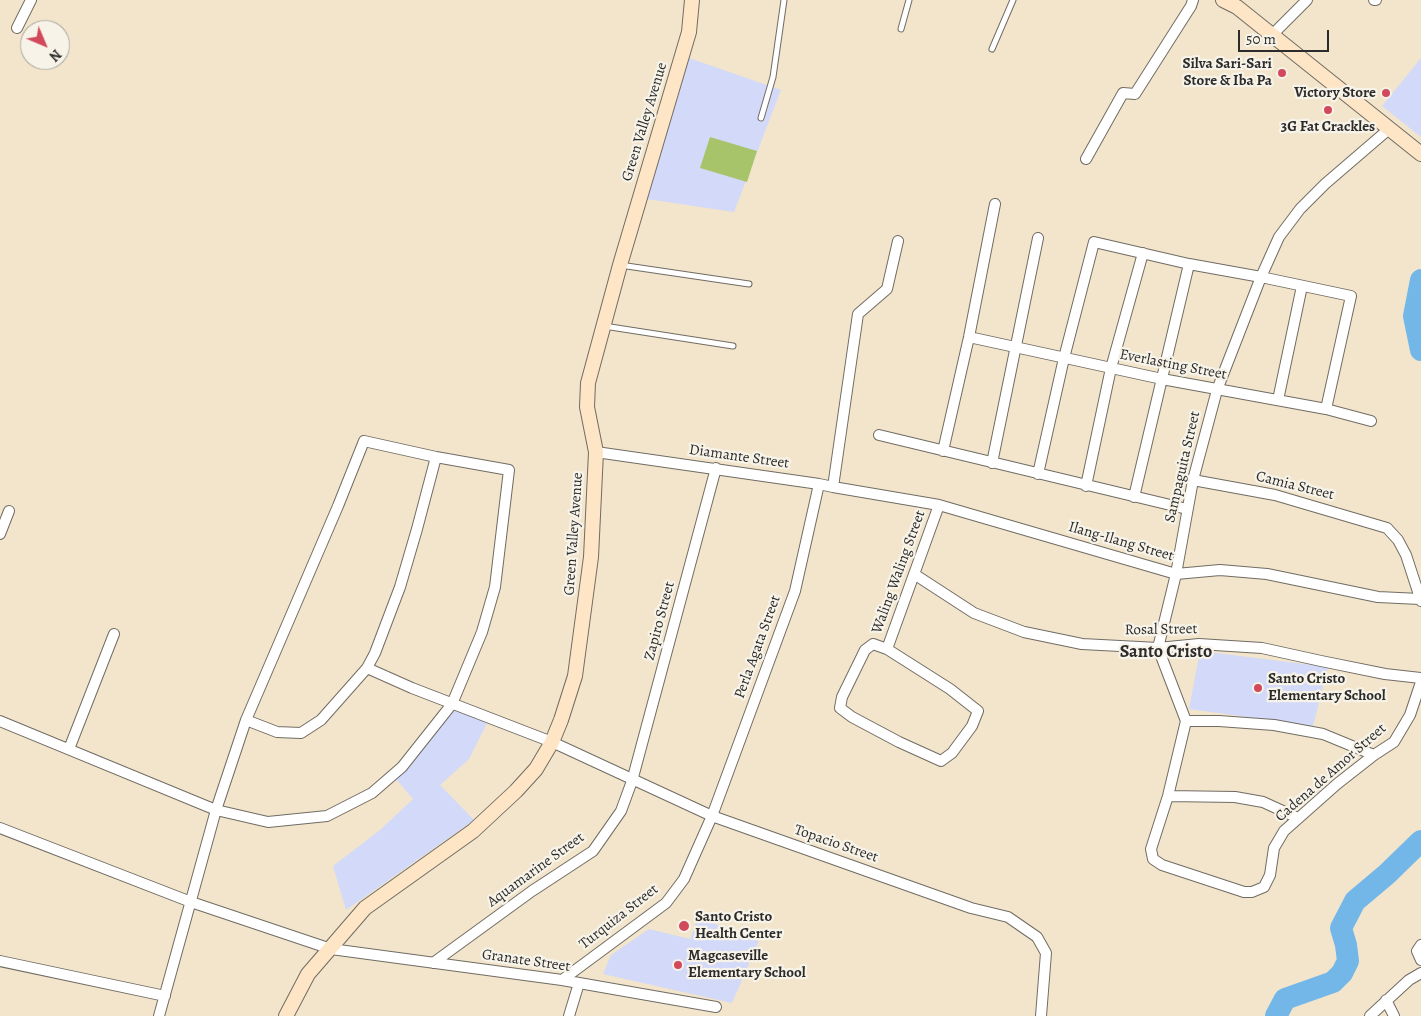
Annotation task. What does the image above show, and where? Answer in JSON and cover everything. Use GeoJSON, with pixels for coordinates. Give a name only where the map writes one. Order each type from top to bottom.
{"type":"FeatureCollection","features":[{"type":"Feature","properties":{"kind":"street"},"geometry":{"type":"LineString","coordinates":[[17,28],[31,0]]}},
{"type":"Feature","properties":{"kind":"street","name":"Green Valley Avenue"},"geometry":{"type":"LineString","coordinates":[[286,1016],[308,974],[365,908],[473,831],[516,791],[536,769],[552,742],[561,720],[575,676],[592,557],[596,452],[587,406],[588,383],[620,265],[689,32],[692,0]]}},
{"type":"Feature","properties":{"kind":"street"},"geometry":{"type":"LineString","coordinates":[[1086,158],[1123,93],[1135,94],[1193,0]]}},
{"type":"Feature","properties":{"kind":"street"},"geometry":{"type":"LineString","coordinates":[[1223,0],[1236,4],[1417,151]]}},
{"type":"Feature","properties":{"kind":"street"},"geometry":{"type":"LineString","coordinates":[[1272,35],[1307,0]]}},
{"type":"Feature","properties":{"kind":"street","name":"Sampaguita Street"},"geometry":{"type":"LineString","coordinates":[[1158,648],[1176,574],[1193,480],[1217,390],[1279,236],[1300,209],[1325,184],[1389,128]]}},
{"type":"Feature","properties":{"kind":"street"},"geometry":{"type":"LineString","coordinates":[[943,452],[969,338],[995,204]]}},
{"type":"Feature","properties":{"kind":"street"},"geometry":{"type":"LineString","coordinates":[[992,463],[1038,238]]}},
{"type":"Feature","properties":{"kind":"street"},"geometry":{"type":"LineString","coordinates":[[833,488],[858,314],[887,290],[898,241]]}},
{"type":"Feature","properties":{"kind":"street"},"geometry":{"type":"LineString","coordinates":[[1038,474],[1064,358],[1094,242],[1189,264],[1351,296],[1326,409]]}},
{"type":"Feature","properties":{"kind":"street"},"geometry":{"type":"LineString","coordinates":[[1086,486],[1111,368],[1142,252]]}},
{"type":"Feature","properties":{"kind":"street"},"geometry":{"type":"LineString","coordinates":[[1134,497],[1189,264]]}},
{"type":"Feature","properties":{"kind":"street"},"geometry":{"type":"LineString","coordinates":[[1278,400],[1302,286]]}},
{"type":"Feature","properties":{"kind":"street","name":"Everlasting Street"},"geometry":{"type":"LineString","coordinates":[[969,338],[1162,379],[1326,409],[1372,420]]}},
{"type":"Feature","properties":{"kind":"street"},"geometry":{"type":"LineString","coordinates":[[879,435],[943,452],[1187,509]]}},
{"type":"Feature","properties":{"kind":"street"},"geometry":{"type":"LineString","coordinates":[[0,721],[216,810],[268,822],[327,816],[372,793],[402,767],[452,704],[482,632],[495,587],[509,470],[436,457],[364,441],[246,720],[216,810],[159,1016]]}},
{"type":"Feature","properties":{"kind":"street","name":"Diamante Street"},"geometry":{"type":"LineString","coordinates":[[596,452],[716,468],[877,494]]}},
{"type":"Feature","properties":{"kind":"street"},"geometry":{"type":"LineString","coordinates":[[246,720],[277,732],[300,733],[321,720],[368,668],[400,588],[418,529],[436,457]]}},
{"type":"Feature","properties":{"kind":"street","name":"Zapiro Street"},"geometry":{"type":"LineString","coordinates":[[632,780],[716,468]]}},
{"type":"Feature","properties":{"kind":"street","name":"Camia Street"},"geometry":{"type":"LineString","coordinates":[[1193,480],[1275,495],[1387,528],[1398,540],[1406,555],[1421,600]]}},
{"type":"Feature","properties":{"kind":"street","name":"Perla Agata Street"},"geometry":{"type":"LineString","coordinates":[[712,816],[795,591],[819,484]]}},
{"type":"Feature","properties":{"kind":"street","name":"Ilang-Ilang Street"},"geometry":{"type":"LineString","coordinates":[[877,494],[939,505],[1176,574],[1220,570],[1267,574],[1378,597],[1421,600]]}},
{"type":"Feature","properties":{"kind":"street","name":"Waling Waling Street"},"geometry":{"type":"LineString","coordinates":[[887,649],[939,505]]}},
{"type":"Feature","properties":{"kind":"street"},"geometry":{"type":"LineString","coordinates":[[0,534],[9,511]]}},
{"type":"Feature","properties":{"kind":"street","name":"Rosal Street"},"geometry":{"type":"LineString","coordinates":[[914,574],[974,612],[1024,632],[1082,644],[1158,648],[1199,644],[1262,648],[1376,672],[1421,678]]}},
{"type":"Feature","properties":{"kind":"street"},"geometry":{"type":"LineString","coordinates":[[69,749],[114,634]]}},
{"type":"Feature","properties":{"kind":"street"},"geometry":{"type":"LineString","coordinates":[[873,644],[887,649],[950,688],[978,711],[972,726],[952,753],[941,760],[898,742],[852,717],[840,708],[842,697],[865,650],[873,644]]}},
{"type":"Feature","properties":{"kind":"street"},"geometry":{"type":"LineString","coordinates":[[1158,648],[1186,721],[1168,796],[1235,797],[1263,802],[1298,818]]}},
{"type":"Feature","properties":{"kind":"street","name":"Topacio Street"},"geometry":{"type":"LineString","coordinates":[[368,668],[412,688],[552,742],[712,816],[971,908],[1008,917],[1037,937],[1046,953],[1041,1016]]}},
{"type":"Feature","properties":{"kind":"street","name":"Cadena de Amor Street"},"geometry":{"type":"LineString","coordinates":[[1168,796],[1151,849],[1153,858],[1162,865],[1244,892],[1252,892],[1264,887],[1270,875],[1274,848],[1284,831],[1374,755],[1394,742],[1410,715],[1421,682]]}},
{"type":"Feature","properties":{"kind":"street"},"geometry":{"type":"LineString","coordinates":[[1186,721],[1274,725],[1323,734],[1374,755]]}},
{"type":"Feature","properties":{"kind":"street","name":"Aquamarine Street"},"geometry":{"type":"LineString","coordinates":[[433,963],[532,891],[593,851],[621,811],[632,780]]}},
{"type":"Feature","properties":{"kind":"street","name":"Turquiza Street"},"geometry":{"type":"LineString","coordinates":[[562,980],[666,903],[684,879],[712,816]]}},
{"type":"Feature","properties":{"kind":"street","name":"Granate Street"},"geometry":{"type":"LineString","coordinates":[[0,828],[191,902],[330,949],[562,980],[716,1007]]}},
{"type":"Feature","properties":{"kind":"street"},"geometry":{"type":"LineString","coordinates":[[1421,945],[1417,951],[1421,960]]}},
{"type":"Feature","properties":{"kind":"street"},"geometry":{"type":"LineString","coordinates":[[0,962],[165,996]]}},
{"type":"Feature","properties":{"kind":"street"},"geometry":{"type":"LineString","coordinates":[[1370,1016],[1409,980],[1421,973]]}},
{"type":"Feature","properties":{"kind":"street"},"geometry":{"type":"LineString","coordinates":[[569,1016],[579,983]]}},
{"type":"Feature","properties":{"kind":"street"},"geometry":{"type":"LineString","coordinates":[[1386,1000],[1394,1016]]}},
{"type":"Feature","properties":{"kind":"lane"},"geometry":{"type":"LineString","coordinates":[[761,118],[773,77],[784,0]]}},
{"type":"Feature","properties":{"kind":"lane"},"geometry":{"type":"LineString","coordinates":[[901,28],[910,0]]}},
{"type":"Feature","properties":{"kind":"lane"},"geometry":{"type":"LineString","coordinates":[[992,50],[1013,0]]}},
{"type":"Feature","properties":{"kind":"lane"},"geometry":{"type":"LineString","coordinates":[[620,265],[749,284]]}},
{"type":"Feature","properties":{"kind":"lane"},"geometry":{"type":"LineString","coordinates":[[603,326],[733,346]]}},
{"type":"Feature","properties":{"kind":"shaded area"},"geometry":{"type":"Polygon","coordinates":[[[689,58],[781,90],[734,212],[647,199],[689,58]]]}},
{"type":"Feature","properties":{"kind":"shaded area"},"geometry":{"type":"Polygon","coordinates":[[[1421,58],[1421,137],[1382,106],[1421,58]]]}},
{"type":"Feature","properties":{"kind":"shaded area","name":"Santo Cristo Elementary School"},"geometry":{"type":"Polygon","coordinates":[[[1200,651],[1328,667],[1313,726],[1189,709],[1200,651]]]}},
{"type":"Feature","properties":{"kind":"shaded area"},"geometry":{"type":"Polygon","coordinates":[[[456,709],[487,723],[469,759],[440,785],[474,820],[346,910],[333,866],[380,830],[413,799],[395,778],[448,712],[456,709]]]}},
{"type":"Feature","properties":{"kind":"shaded area","name":"Magcaseville Elementary School"},"geometry":{"type":"Polygon","coordinates":[[[698,917],[759,941],[732,1003],[603,974],[611,955],[649,929],[690,939],[698,917]]]}},
{"type":"Feature","properties":{"kind":"green space"},"geometry":{"type":"Polygon","coordinates":[[[710,137],[757,151],[747,182],[700,168],[710,137]]]}},
{"type":"Feature","properties":{"kind":"waterway"},"geometry":{"type":"LineString","coordinates":[[1421,280],[1414,316],[1421,350]]}},
{"type":"Feature","properties":{"kind":"waterway"},"geometry":{"type":"LineString","coordinates":[[1276,1016],[1285,999],[1333,982],[1342,973],[1348,961],[1341,928],[1355,901],[1387,874],[1421,841]]}},
{"type":"Feature","properties":{"kind":"place","name":"Silva Sari-Sari Store & Iba Pa"},"geometry":{"type":"Point","coordinates":[1282,73]}},
{"type":"Feature","properties":{"kind":"place","name":"Victory Store"},"geometry":{"type":"Point","coordinates":[1386,93]}},
{"type":"Feature","properties":{"kind":"place","name":"3G Fat Crackles"},"geometry":{"type":"Point","coordinates":[1328,110]}},
{"type":"Feature","properties":{"kind":"place","name":"Santo Cristo Elementary School"},"geometry":{"type":"Point","coordinates":[1258,688]}},
{"type":"Feature","properties":{"kind":"place","name":"Santo Cristo Health Center"},"geometry":{"type":"Point","coordinates":[684,926]}},
{"type":"Feature","properties":{"kind":"place","name":"Magcaseville Elementary School"},"geometry":{"type":"Point","coordinates":[678,965]}},
{"type":"Feature","properties":{"kind":"district","name":"Santo Cristo"},"geometry":{"type":"Point","coordinates":[1166,653]}}]}
